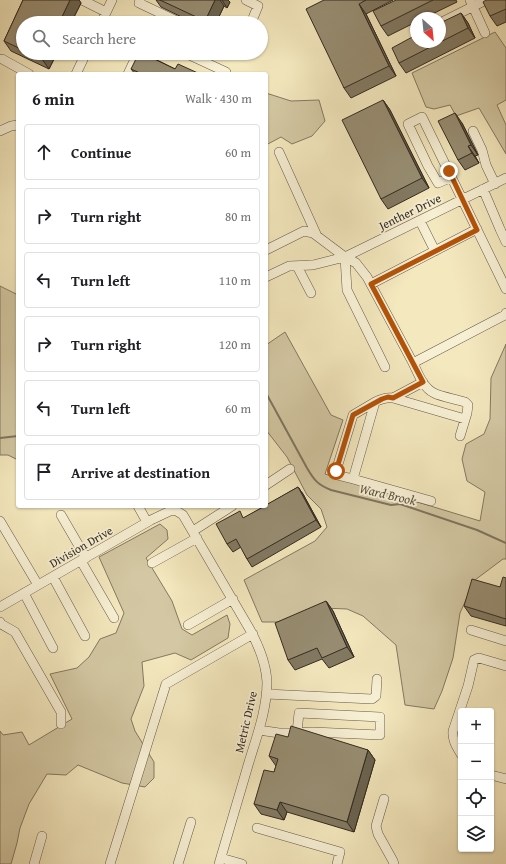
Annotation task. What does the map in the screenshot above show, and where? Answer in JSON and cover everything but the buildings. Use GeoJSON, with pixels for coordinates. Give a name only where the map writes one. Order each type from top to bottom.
{"type":"FeatureCollection","features":[{"type":"Feature","properties":{"kind":"street"},"geometry":{"type":"LineString","coordinates":[[82,0],[106,12]]}},
{"type":"Feature","properties":{"kind":"street"},"geometry":{"type":"LineString","coordinates":[[104,16],[112,0]]}},
{"type":"Feature","properties":{"kind":"street"},"geometry":{"type":"LineString","coordinates":[[140,0],[139,3],[166,16]]}},
{"type":"Feature","properties":{"kind":"street"},"geometry":{"type":"LineString","coordinates":[[246,0],[258,6],[254,16]]}},
{"type":"Feature","properties":{"kind":"street"},"geometry":{"type":"LineString","coordinates":[[446,19],[471,3],[486,0]]}},
{"type":"Feature","properties":{"kind":"street"},"geometry":{"type":"LineString","coordinates":[[471,3],[486,33]]}},
{"type":"Feature","properties":{"kind":"street"},"geometry":{"type":"LineString","coordinates":[[2,59],[25,72]]}},
{"type":"Feature","properties":{"kind":"street"},"geometry":{"type":"LineString","coordinates":[[77,72],[83,60]]}},
{"type":"Feature","properties":{"kind":"street"},"geometry":{"type":"LineString","coordinates":[[129,72],[135,60]]}},
{"type":"Feature","properties":{"kind":"street"},"geometry":{"type":"LineString","coordinates":[[200,60],[226,72]]}},
{"type":"Feature","properties":{"kind":"street"},"geometry":{"type":"LineString","coordinates":[[452,177],[438,183],[428,166],[408,124],[422,117],[452,177],[506,289]]}},
{"type":"Feature","properties":{"kind":"street"},"geometry":{"type":"LineString","coordinates":[[0,131],[16,125]]}},
{"type":"Feature","properties":{"kind":"street"},"geometry":{"type":"LineString","coordinates":[[473,130],[494,184]]}},
{"type":"Feature","properties":{"kind":"street"},"geometry":{"type":"LineString","coordinates":[[280,152],[317,236]]}},
{"type":"Feature","properties":{"kind":"street","name":"Jenther Drive"},"geometry":{"type":"LineString","coordinates":[[268,276],[289,266],[313,265],[345,257],[506,178]]}},
{"type":"Feature","properties":{"kind":"street"},"geometry":{"type":"LineString","coordinates":[[484,189],[506,242]]}},
{"type":"Feature","properties":{"kind":"street"},"geometry":{"type":"LineString","coordinates":[[420,221],[435,251]]}},
{"type":"Feature","properties":{"kind":"street"},"geometry":{"type":"LineString","coordinates":[[371,284],[477,230]]}},
{"type":"Feature","properties":{"kind":"street"},"geometry":{"type":"LineString","coordinates":[[268,249],[304,231],[313,233],[345,257],[356,263],[371,284],[423,382],[434,393],[465,402],[468,405],[466,419],[460,436]]}},
{"type":"Feature","properties":{"kind":"street"},"geometry":{"type":"LineString","coordinates":[[345,257],[347,290],[385,367]]}},
{"type":"Feature","properties":{"kind":"street"},"geometry":{"type":"LineString","coordinates":[[296,266],[311,293]]}},
{"type":"Feature","properties":{"kind":"street"},"geometry":{"type":"LineString","coordinates":[[413,363],[505,315],[506,313]]}},
{"type":"Feature","properties":{"kind":"street"},"geometry":{"type":"LineString","coordinates":[[393,398],[423,382]]}},
{"type":"Feature","properties":{"kind":"street"},"geometry":{"type":"LineString","coordinates":[[431,501],[337,475],[335,473],[353,415],[375,402],[388,397],[466,419]]}},
{"type":"Feature","properties":{"kind":"street"},"geometry":{"type":"LineString","coordinates":[[352,479],[375,402]]}},
{"type":"Feature","properties":{"kind":"street"},"geometry":{"type":"LineString","coordinates":[[268,484],[290,470]]}},
{"type":"Feature","properties":{"kind":"street"},"geometry":{"type":"LineString","coordinates":[[139,508],[147,522]]}},
{"type":"Feature","properties":{"kind":"street","name":"Division Drive"},"geometry":{"type":"LineString","coordinates":[[0,607],[147,522],[164,513],[178,508]]}},
{"type":"Feature","properties":{"kind":"street","name":"Metric Drive"},"geometry":{"type":"LineString","coordinates":[[178,508],[195,534],[253,634],[263,662],[266,681],[266,698],[259,730],[220,861]]}},
{"type":"Feature","properties":{"kind":"street"},"geometry":{"type":"LineString","coordinates":[[152,563],[195,534],[229,508]]}},
{"type":"Feature","properties":{"kind":"street"},"geometry":{"type":"LineString","coordinates":[[61,514],[114,618]]}},
{"type":"Feature","properties":{"kind":"street"},"geometry":{"type":"LineString","coordinates":[[0,521],[38,585]]}},
{"type":"Feature","properties":{"kind":"street"},"geometry":{"type":"LineString","coordinates":[[53,577],[85,636]]}},
{"type":"Feature","properties":{"kind":"street"},"geometry":{"type":"LineString","coordinates":[[24,593],[53,648]]}},
{"type":"Feature","properties":{"kind":"street"},"geometry":{"type":"LineString","coordinates":[[188,625],[233,599]]}},
{"type":"Feature","properties":{"kind":"street"},"geometry":{"type":"LineString","coordinates":[[0,622],[16,632],[62,712],[61,724]]}},
{"type":"Feature","properties":{"kind":"street"},"geometry":{"type":"LineString","coordinates":[[471,630],[506,641]]}},
{"type":"Feature","properties":{"kind":"street"},"geometry":{"type":"LineString","coordinates":[[110,864],[166,684],[253,634]]}},
{"type":"Feature","properties":{"kind":"street"},"geometry":{"type":"LineString","coordinates":[[458,748],[452,736],[468,686],[474,660],[479,658],[506,666]]}},
{"type":"Feature","properties":{"kind":"street"},"geometry":{"type":"LineString","coordinates":[[266,694],[372,699],[376,696],[376,679]]}},
{"type":"Feature","properties":{"kind":"street"},"geometry":{"type":"LineString","coordinates":[[259,730],[279,733],[313,732],[380,734],[380,717],[299,713],[297,732]]}},
{"type":"Feature","properties":{"kind":"street"},"geometry":{"type":"LineString","coordinates":[[494,776],[506,779]]}},
{"type":"Feature","properties":{"kind":"street"},"geometry":{"type":"LineString","coordinates":[[384,800],[376,826],[378,834],[394,864]]}},
{"type":"Feature","properties":{"kind":"street"},"geometry":{"type":"LineString","coordinates":[[178,864],[191,822]]}},
{"type":"Feature","properties":{"kind":"street"},"geometry":{"type":"LineString","coordinates":[[257,828],[340,852],[337,864]]}},
{"type":"Feature","properties":{"kind":"street"},"geometry":{"type":"LineString","coordinates":[[34,864],[42,836]]}},
{"type":"Feature","properties":{"kind":"street"},"geometry":{"type":"LineString","coordinates":[[220,861],[242,864]]}},
{"type":"Feature","properties":{"kind":"shaded area"},"geometry":{"type":"Polygon","coordinates":[[[495,32],[506,48],[506,100],[497,105],[506,125],[506,154],[479,108],[456,116],[450,105],[434,109],[426,107],[412,73],[495,32]]]}},
{"type":"Feature","properties":{"kind":"shaded area"},"geometry":{"type":"Polygon","coordinates":[[[268,94],[291,101],[319,100],[325,121],[312,136],[292,144],[281,137],[268,144],[268,94]]]}},
{"type":"Feature","properties":{"kind":"shaded area"},"geometry":{"type":"Polygon","coordinates":[[[0,286],[16,294],[16,459],[8,455],[0,455],[0,286]]]}},
{"type":"Feature","properties":{"kind":"shaded area"},"geometry":{"type":"Polygon","coordinates":[[[285,332],[331,415],[343,420],[325,474],[480,521],[485,492],[467,481],[462,459],[466,444],[484,434],[490,419],[491,378],[506,344],[506,559],[503,559],[475,580],[460,613],[453,658],[442,691],[434,709],[405,705],[396,645],[363,616],[347,609],[323,608],[277,622],[262,622],[244,580],[315,541],[327,527],[321,509],[307,495],[287,457],[268,433],[268,344],[285,332]]]}},
{"type":"Feature","properties":{"kind":"shaded area"},"geometry":{"type":"Polygon","coordinates":[[[160,524],[167,530],[168,539],[146,558],[172,601],[182,629],[192,635],[227,615],[230,624],[228,638],[191,660],[175,653],[142,662],[144,686],[131,719],[135,731],[154,762],[154,778],[145,787],[122,783],[78,765],[66,775],[47,774],[29,804],[20,828],[11,864],[0,864],[0,731],[3,735],[22,732],[29,745],[72,719],[50,674],[77,668],[89,657],[100,639],[116,633],[124,613],[99,557],[160,524]]]}},
{"type":"Feature","properties":{"kind":"waterway","name":"Ward Brook"},"geometry":{"type":"LineString","coordinates":[[268,397],[314,479],[323,486],[331,490],[391,505],[400,504],[477,530],[506,543]]}},
{"type":"Feature","properties":{"kind":"waterway","name":"Ward Brook"},"geometry":{"type":"LineString","coordinates":[[0,438],[16,436]]}},
{"type":"Feature","properties":{"kind":"route"},"geometry":{"type":"LineString","coordinates":[[336,471],[353,415],[382,399],[388,397],[393,398],[423,382],[371,284],[477,230],[449,171]]}}]}
